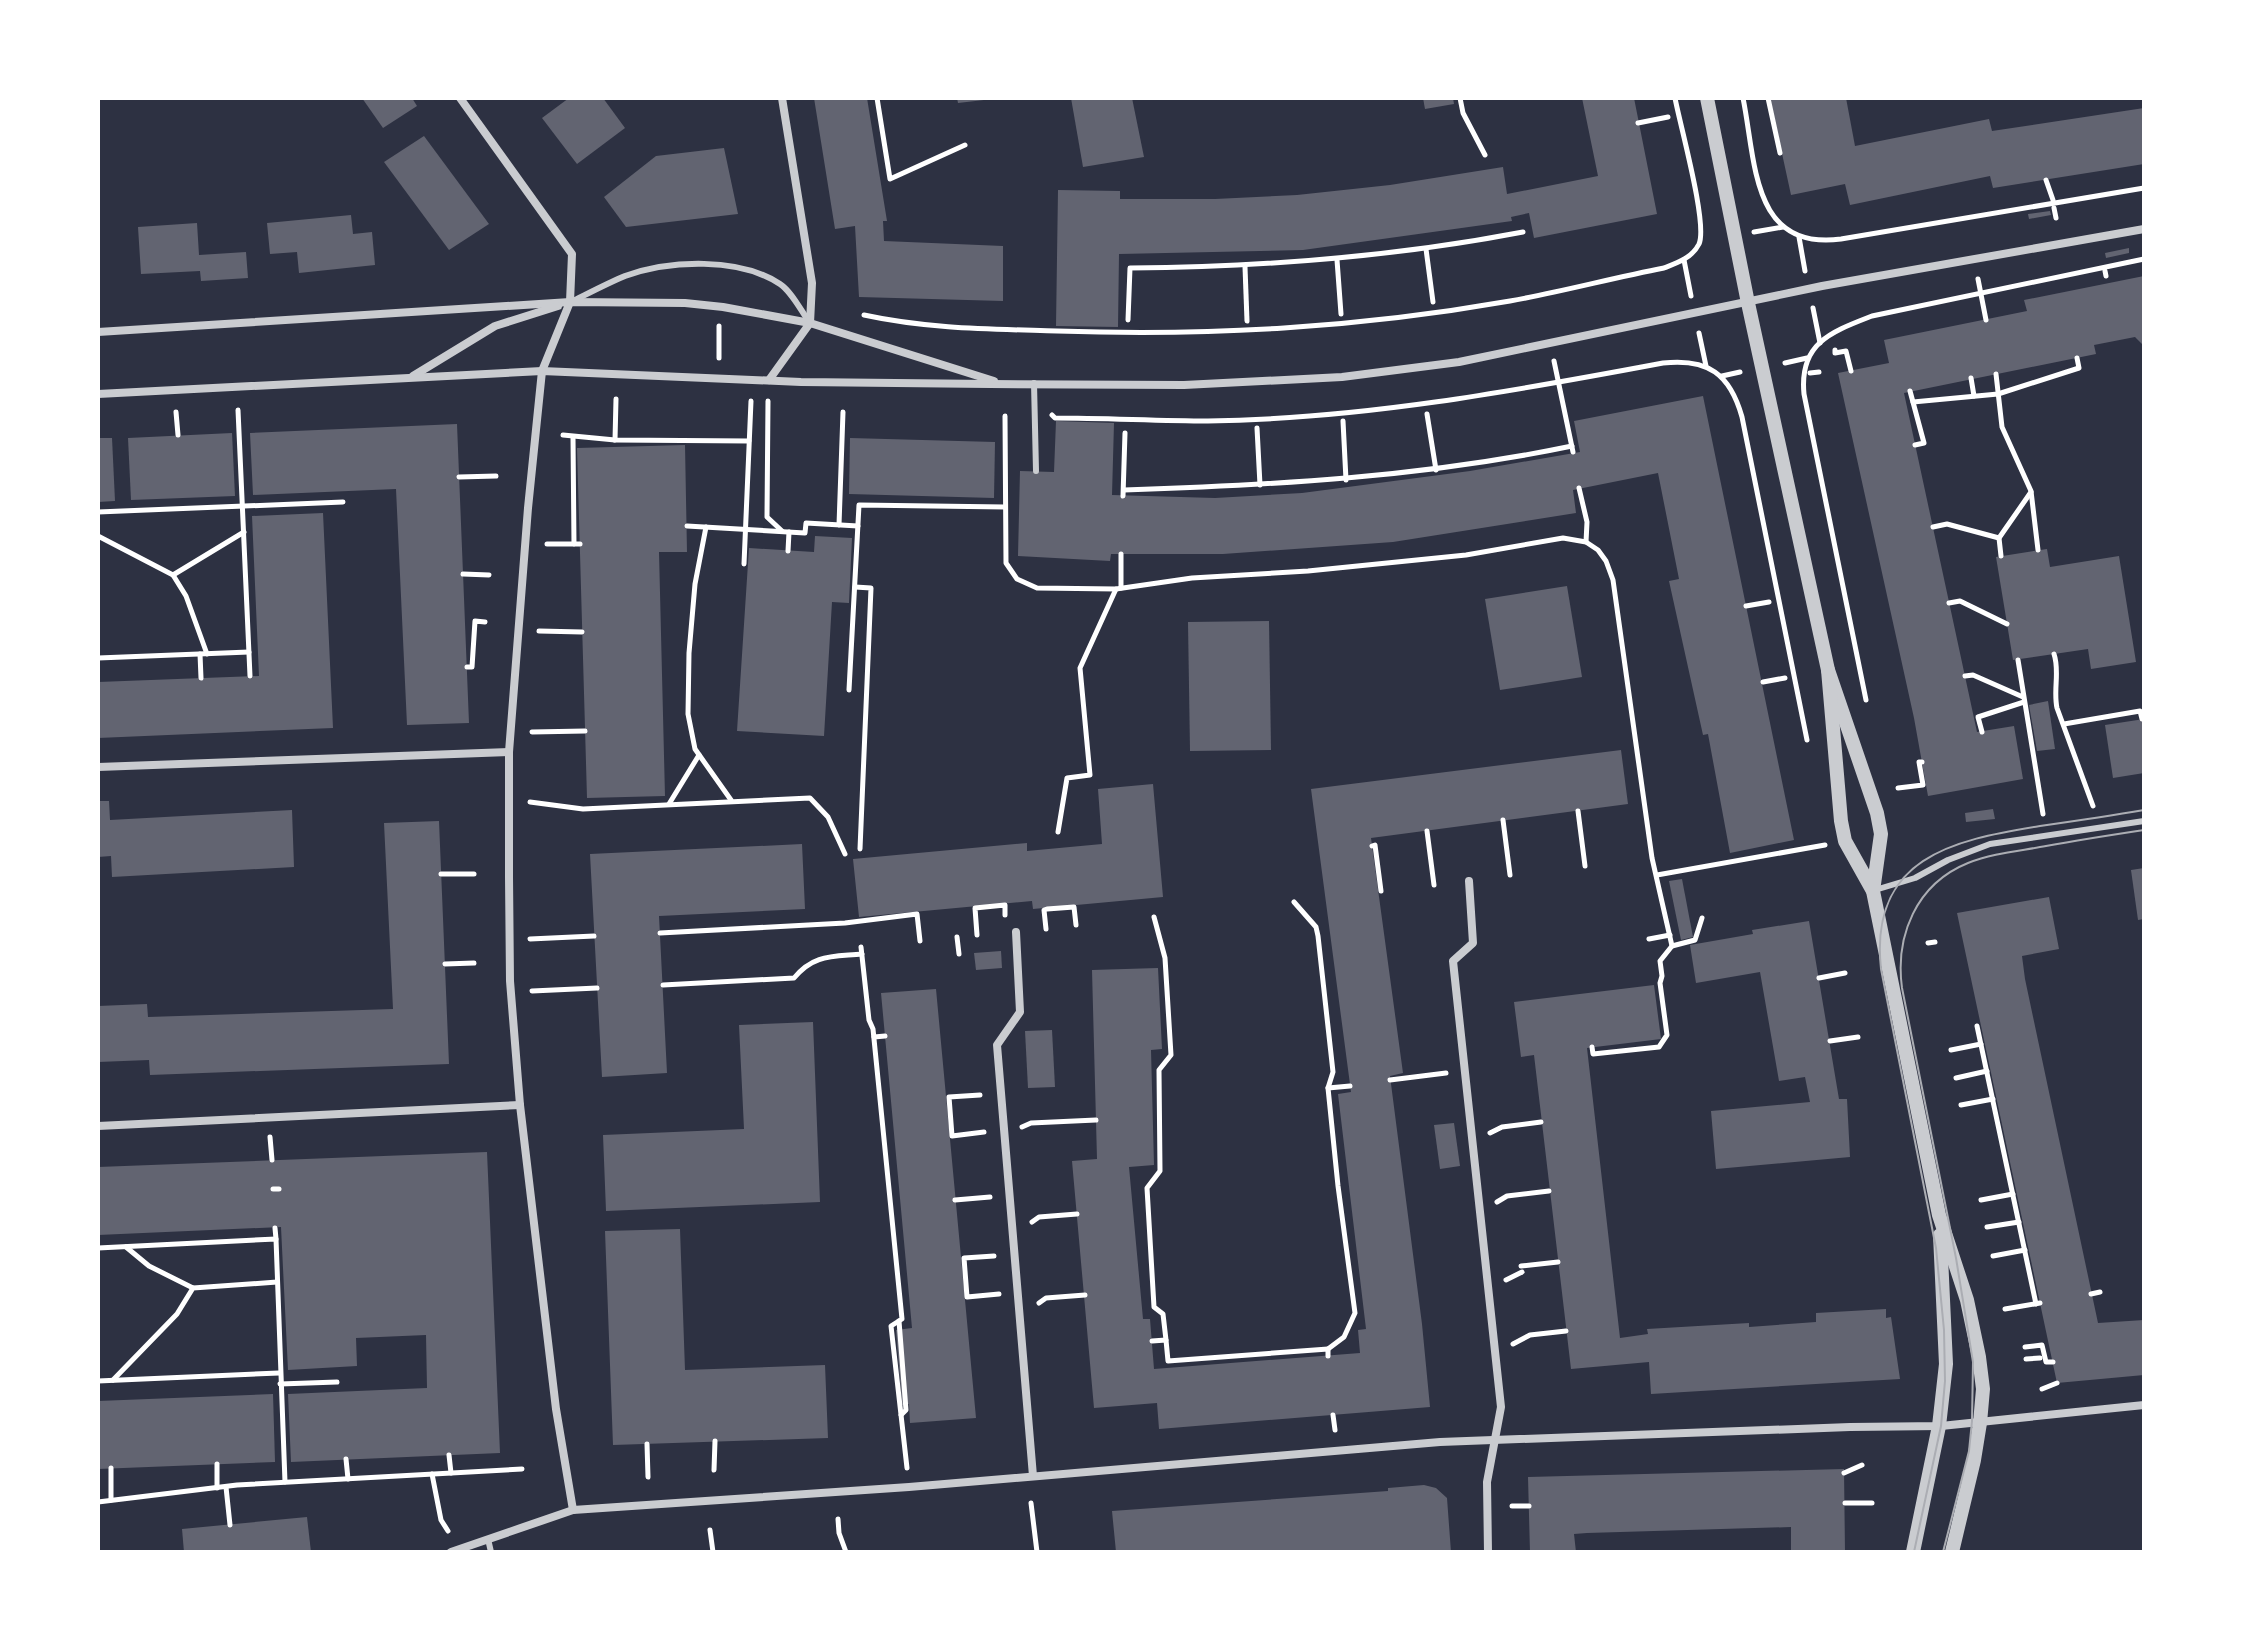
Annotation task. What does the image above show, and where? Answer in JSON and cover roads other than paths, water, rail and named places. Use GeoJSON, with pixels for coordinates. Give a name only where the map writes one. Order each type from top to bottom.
{"type":"FeatureCollection","features":[{"type":"Feature","properties":{"kind":"street"},"geometry":{"type":"LineString","coordinates":[[460,98],[572,254],[570,302],[542,371],[509,752],[510,981],[520,1105],[556,1409],[573,1510]]}},
{"type":"Feature","properties":{"kind":"street"},"geometry":{"type":"LineString","coordinates":[[769,380],[810,323],[812,283],[782,98]]}},
{"type":"Feature","properties":{"kind":"street"},"geometry":{"type":"LineString","coordinates":[[1707,98],[1828,670],[1877,813],[1881,834],[1873,891]]}},
{"type":"Feature","properties":{"kind":"street"},"geometry":{"type":"LineString","coordinates":[[98,394],[542,371],[769,380],[1003,384],[1184,385],[1342,377],[1459,362],[1822,286],[2144,229]]}},
{"type":"Feature","properties":{"kind":"street"},"geometry":{"type":"LineString","coordinates":[[411,377],[495,326],[570,302]]}},
{"type":"Feature","properties":{"kind":"street"},"geometry":{"type":"LineString","coordinates":[[98,332],[570,302],[685,303],[810,323],[1003,384]]}},
{"type":"Feature","properties":{"kind":"street"},"geometry":{"type":"LineString","coordinates":[[1828,670],[1845,841],[1873,891],[1939,1215],[1967,1300],[1983,1389],[1980,1423],[1952,1552]]}},
{"type":"Feature","properties":{"kind":"street"},"geometry":{"type":"LineString","coordinates":[[98,767],[509,752]]}},
{"type":"Feature","properties":{"kind":"street"},"geometry":{"type":"LineString","coordinates":[[1469,881],[1473,943],[1453,961],[1501,1407],[1487,1482],[1488,1552]]}},
{"type":"Feature","properties":{"kind":"street"},"geometry":{"type":"LineString","coordinates":[[1016,932],[1020,1012],[997,1045],[1033,1476]]}},
{"type":"Feature","properties":{"kind":"street"},"geometry":{"type":"LineString","coordinates":[[98,1126],[520,1105]]}},
{"type":"Feature","properties":{"kind":"street"},"geometry":{"type":"LineString","coordinates":[[1913,1552],[1939,1426],[1946,1364],[1939,1215]]}},
{"type":"Feature","properties":{"kind":"street"},"geometry":{"type":"LineString","coordinates":[[455,1550],[573,1510],[1440,1442],[1939,1426],[2144,1405]]}},
{"type":"Feature","properties":{"kind":"lane"},"geometry":{"type":"LineString","coordinates":[[570,302],[626,276],[677,266],[711,264],[754,272],[783,286],[810,323]]}},
{"type":"Feature","properties":{"kind":"lane"},"geometry":{"type":"LineString","coordinates":[[1034,383],[1036,471]]}},
{"type":"Feature","properties":{"kind":"lane"},"geometry":{"type":"LineString","coordinates":[[1873,891],[1915,878],[1948,860],[1990,844],[2144,821]]}},
{"type":"Feature","properties":{"kind":"lane"},"geometry":{"type":"LineString","coordinates":[[488,1539],[491,1552]]}},
{"type":"Feature","properties":{"kind":"tram line"},"geometry":{"type":"LineString","coordinates":[[1914,1552],[1941,1426],[1945,1381],[1944,1330],[1936,1248],[1881,969],[1881,932],[1888,902],[1903,879],[1923,861],[1948,848],[2007,832],[2144,810]]}},
{"type":"Feature","properties":{"kind":"tram line"},"geometry":{"type":"LineString","coordinates":[[1943,1552],[1969,1451],[1973,1362],[1956,1258],[1902,988],[1902,949],[1906,931],[1922,898],[1950,872],[1968,863],[2007,853],[2144,830]]}}]}
